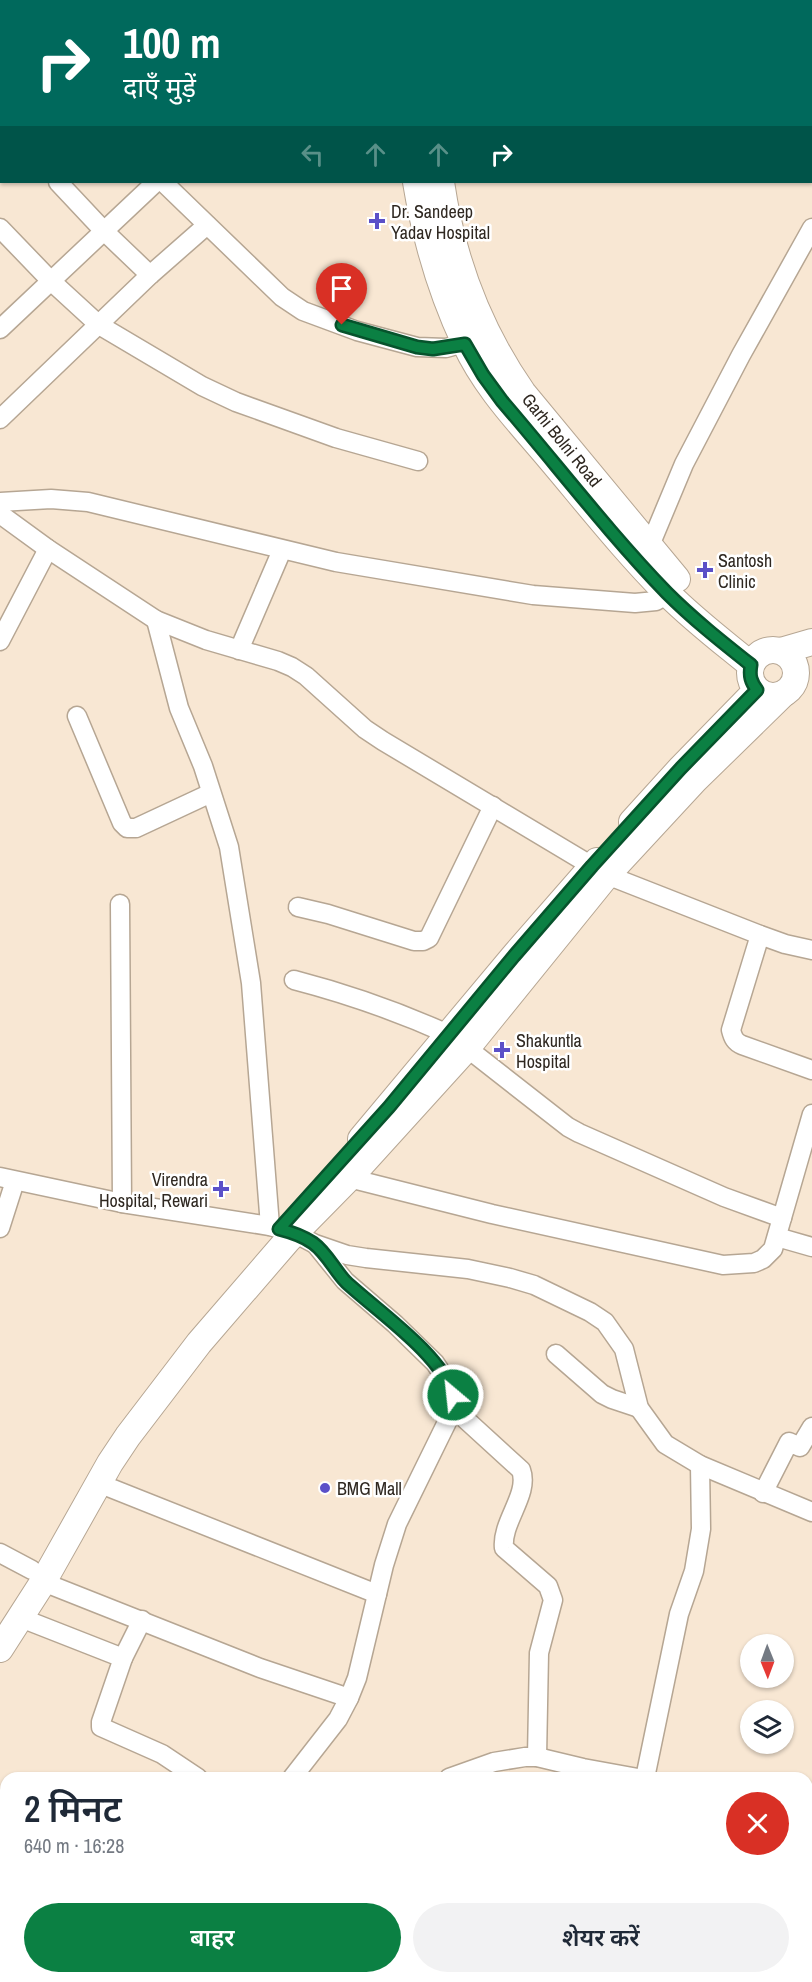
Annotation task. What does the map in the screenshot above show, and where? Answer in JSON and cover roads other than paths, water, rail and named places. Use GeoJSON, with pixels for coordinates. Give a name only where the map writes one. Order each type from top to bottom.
{"type":"FeatureCollection","features":[{"type":"Feature","properties":{"kind":"main road","name":"Garhi Bolni Road"},"geometry":{"type":"LineString","coordinates":[[421,183],[434,263],[477,339],[483,375],[502,401],[645,555],[718,639],[763,657]]}},
{"type":"Feature","properties":{"kind":"main road"},"geometry":{"type":"LineString","coordinates":[[797,683],[774,696],[765,695],[752,683],[750,674],[763,657],[812,642]]}},
{"type":"Feature","properties":{"kind":"main road"},"geometry":{"type":"LineString","coordinates":[[38,1576],[102,1448],[148,1384],[290,1233],[349,1178],[458,1041],[514,956],[797,683],[795,663],[789,656],[763,657]]}},
{"type":"Feature","properties":{"kind":"main road"},"geometry":{"type":"LineString","coordinates":[[600,871],[681,768],[757,690]]}},
{"type":"Feature","properties":{"kind":"main road"},"geometry":{"type":"LineString","coordinates":[[0,1649],[10,1619],[128,1436],[192,1352],[290,1233],[389,1107],[458,1041]]}},
{"type":"Feature","properties":{"kind":"street"},"geometry":{"type":"LineString","coordinates":[[59,183],[150,275]]}},
{"type":"Feature","properties":{"kind":"street"},"geometry":{"type":"LineString","coordinates":[[0,329],[155,183]]}},
{"type":"Feature","properties":{"kind":"street"},"geometry":{"type":"LineString","coordinates":[[164,183],[282,297],[303,311],[357,331],[417,347],[433,349],[477,339]]}},
{"type":"Feature","properties":{"kind":"street"},"geometry":{"type":"LineString","coordinates":[[0,419],[150,275],[207,225]]}},
{"type":"Feature","properties":{"kind":"street"},"geometry":{"type":"LineString","coordinates":[[0,228],[51,281],[99,325],[220,395],[336,438],[418,461]]}},
{"type":"Feature","properties":{"kind":"street"},"geometry":{"type":"LineString","coordinates":[[645,555],[689,454],[812,228]]}},
{"type":"Feature","properties":{"kind":"street"},"geometry":{"type":"LineString","coordinates":[[0,502],[51,499],[88,502],[336,562],[533,595],[635,603],[656,601],[674,588]]}},
{"type":"Feature","properties":{"kind":"street"},"geometry":{"type":"LineString","coordinates":[[0,514],[48,549],[156,620],[195,636],[292,667],[306,676],[374,735],[600,871],[760,935],[812,950]]}},
{"type":"Feature","properties":{"kind":"street"},"geometry":{"type":"LineString","coordinates":[[0,641],[48,549]]}},
{"type":"Feature","properties":{"kind":"street"},"geometry":{"type":"LineString","coordinates":[[239,650],[282,550]]}},
{"type":"Feature","properties":{"kind":"street"},"geometry":{"type":"LineString","coordinates":[[156,620],[179,708],[203,766],[229,847],[290,1233],[395,1324],[435,1363],[450,1384],[453,1395],[449,1418],[397,1524],[384,1565],[357,1678],[349,1698],[338,1719],[297,1772]]}},
{"type":"Feature","properties":{"kind":"street"},"geometry":{"type":"LineString","coordinates":[[77,716],[122,823],[127,828],[136,828],[211,792]]}},
{"type":"Feature","properties":{"kind":"street"},"geometry":{"type":"LineString","coordinates":[[298,907],[414,941],[429,938],[493,806]]}},
{"type":"Feature","properties":{"kind":"street"},"geometry":{"type":"LineString","coordinates":[[120,904],[122,1203]]}},
{"type":"Feature","properties":{"kind":"street"},"geometry":{"type":"LineString","coordinates":[[760,935],[731,1030],[733,1036],[736,1042],[742,1045],[812,1070]]}},
{"type":"Feature","properties":{"kind":"street"},"geometry":{"type":"LineString","coordinates":[[294,980],[341,992],[414,1019],[458,1041],[568,1127],[579,1133],[724,1197],[782,1218]]}},
{"type":"Feature","properties":{"kind":"street"},"geometry":{"type":"LineString","coordinates":[[349,1178],[492,1214],[723,1265],[754,1263],[763,1259],[773,1249],[782,1218],[806,1159],[812,1114]]}},
{"type":"Feature","properties":{"kind":"street"},"geometry":{"type":"LineString","coordinates":[[0,1228],[8,1179],[122,1203],[290,1233],[366,1258],[468,1269],[534,1284],[568,1300],[605,1322],[619,1339],[629,1360],[639,1408],[665,1444],[699,1465],[812,1512]]}},
{"type":"Feature","properties":{"kind":"street"},"geometry":{"type":"LineString","coordinates":[[777,1237],[812,1248]]}},
{"type":"Feature","properties":{"kind":"street"},"geometry":{"type":"LineString","coordinates":[[556,1354],[602,1394],[639,1408]]}},
{"type":"Feature","properties":{"kind":"street"},"geometry":{"type":"LineString","coordinates":[[452,1407],[521,1470],[523,1483],[505,1532],[504,1548],[548,1586],[552,1594],[553,1600],[539,1653],[537,1757]]}},
{"type":"Feature","properties":{"kind":"street"},"geometry":{"type":"LineString","coordinates":[[763,1492],[789,1442],[800,1447],[812,1427]]}},
{"type":"Feature","properties":{"kind":"street"},"geometry":{"type":"LineString","coordinates":[[646,1772],[679,1614],[694,1571],[701,1529],[699,1465]]}},
{"type":"Feature","properties":{"kind":"street"},"geometry":{"type":"LineString","coordinates":[[98,1483],[378,1594]]}},
{"type":"Feature","properties":{"kind":"street"},"geometry":{"type":"LineString","coordinates":[[0,1553],[38,1576],[142,1620],[260,1668],[349,1698]]}},
{"type":"Feature","properties":{"kind":"street"},"geometry":{"type":"LineString","coordinates":[[10,1619],[123,1658]]}},
{"type":"Feature","properties":{"kind":"street"},"geometry":{"type":"LineString","coordinates":[[142,1620],[123,1658],[101,1727],[162,1754],[189,1772]]}},
{"type":"Feature","properties":{"kind":"street"},"geometry":{"type":"LineString","coordinates":[[466,1772],[495,1762],[525,1756],[597,1772]]}},
{"type":"Feature","properties":{"kind":"place","name":"Dr. Sandeep Yadav Hospital"},"geometry":{"type":"Point","coordinates":[377,221]}},
{"type":"Feature","properties":{"kind":"place","name":"Santosh Clinic"},"geometry":{"type":"Point","coordinates":[705,570]}},
{"type":"Feature","properties":{"kind":"place","name":"Shakuntla Hospital"},"geometry":{"type":"Point","coordinates":[502,1050]}},
{"type":"Feature","properties":{"kind":"place","name":"Virendra Hospital, Rewari"},"geometry":{"type":"Point","coordinates":[221,1189]}},
{"type":"Feature","properties":{"kind":"place","name":"BMG Mall"},"geometry":{"type":"Point","coordinates":[325,1488]}}]}
